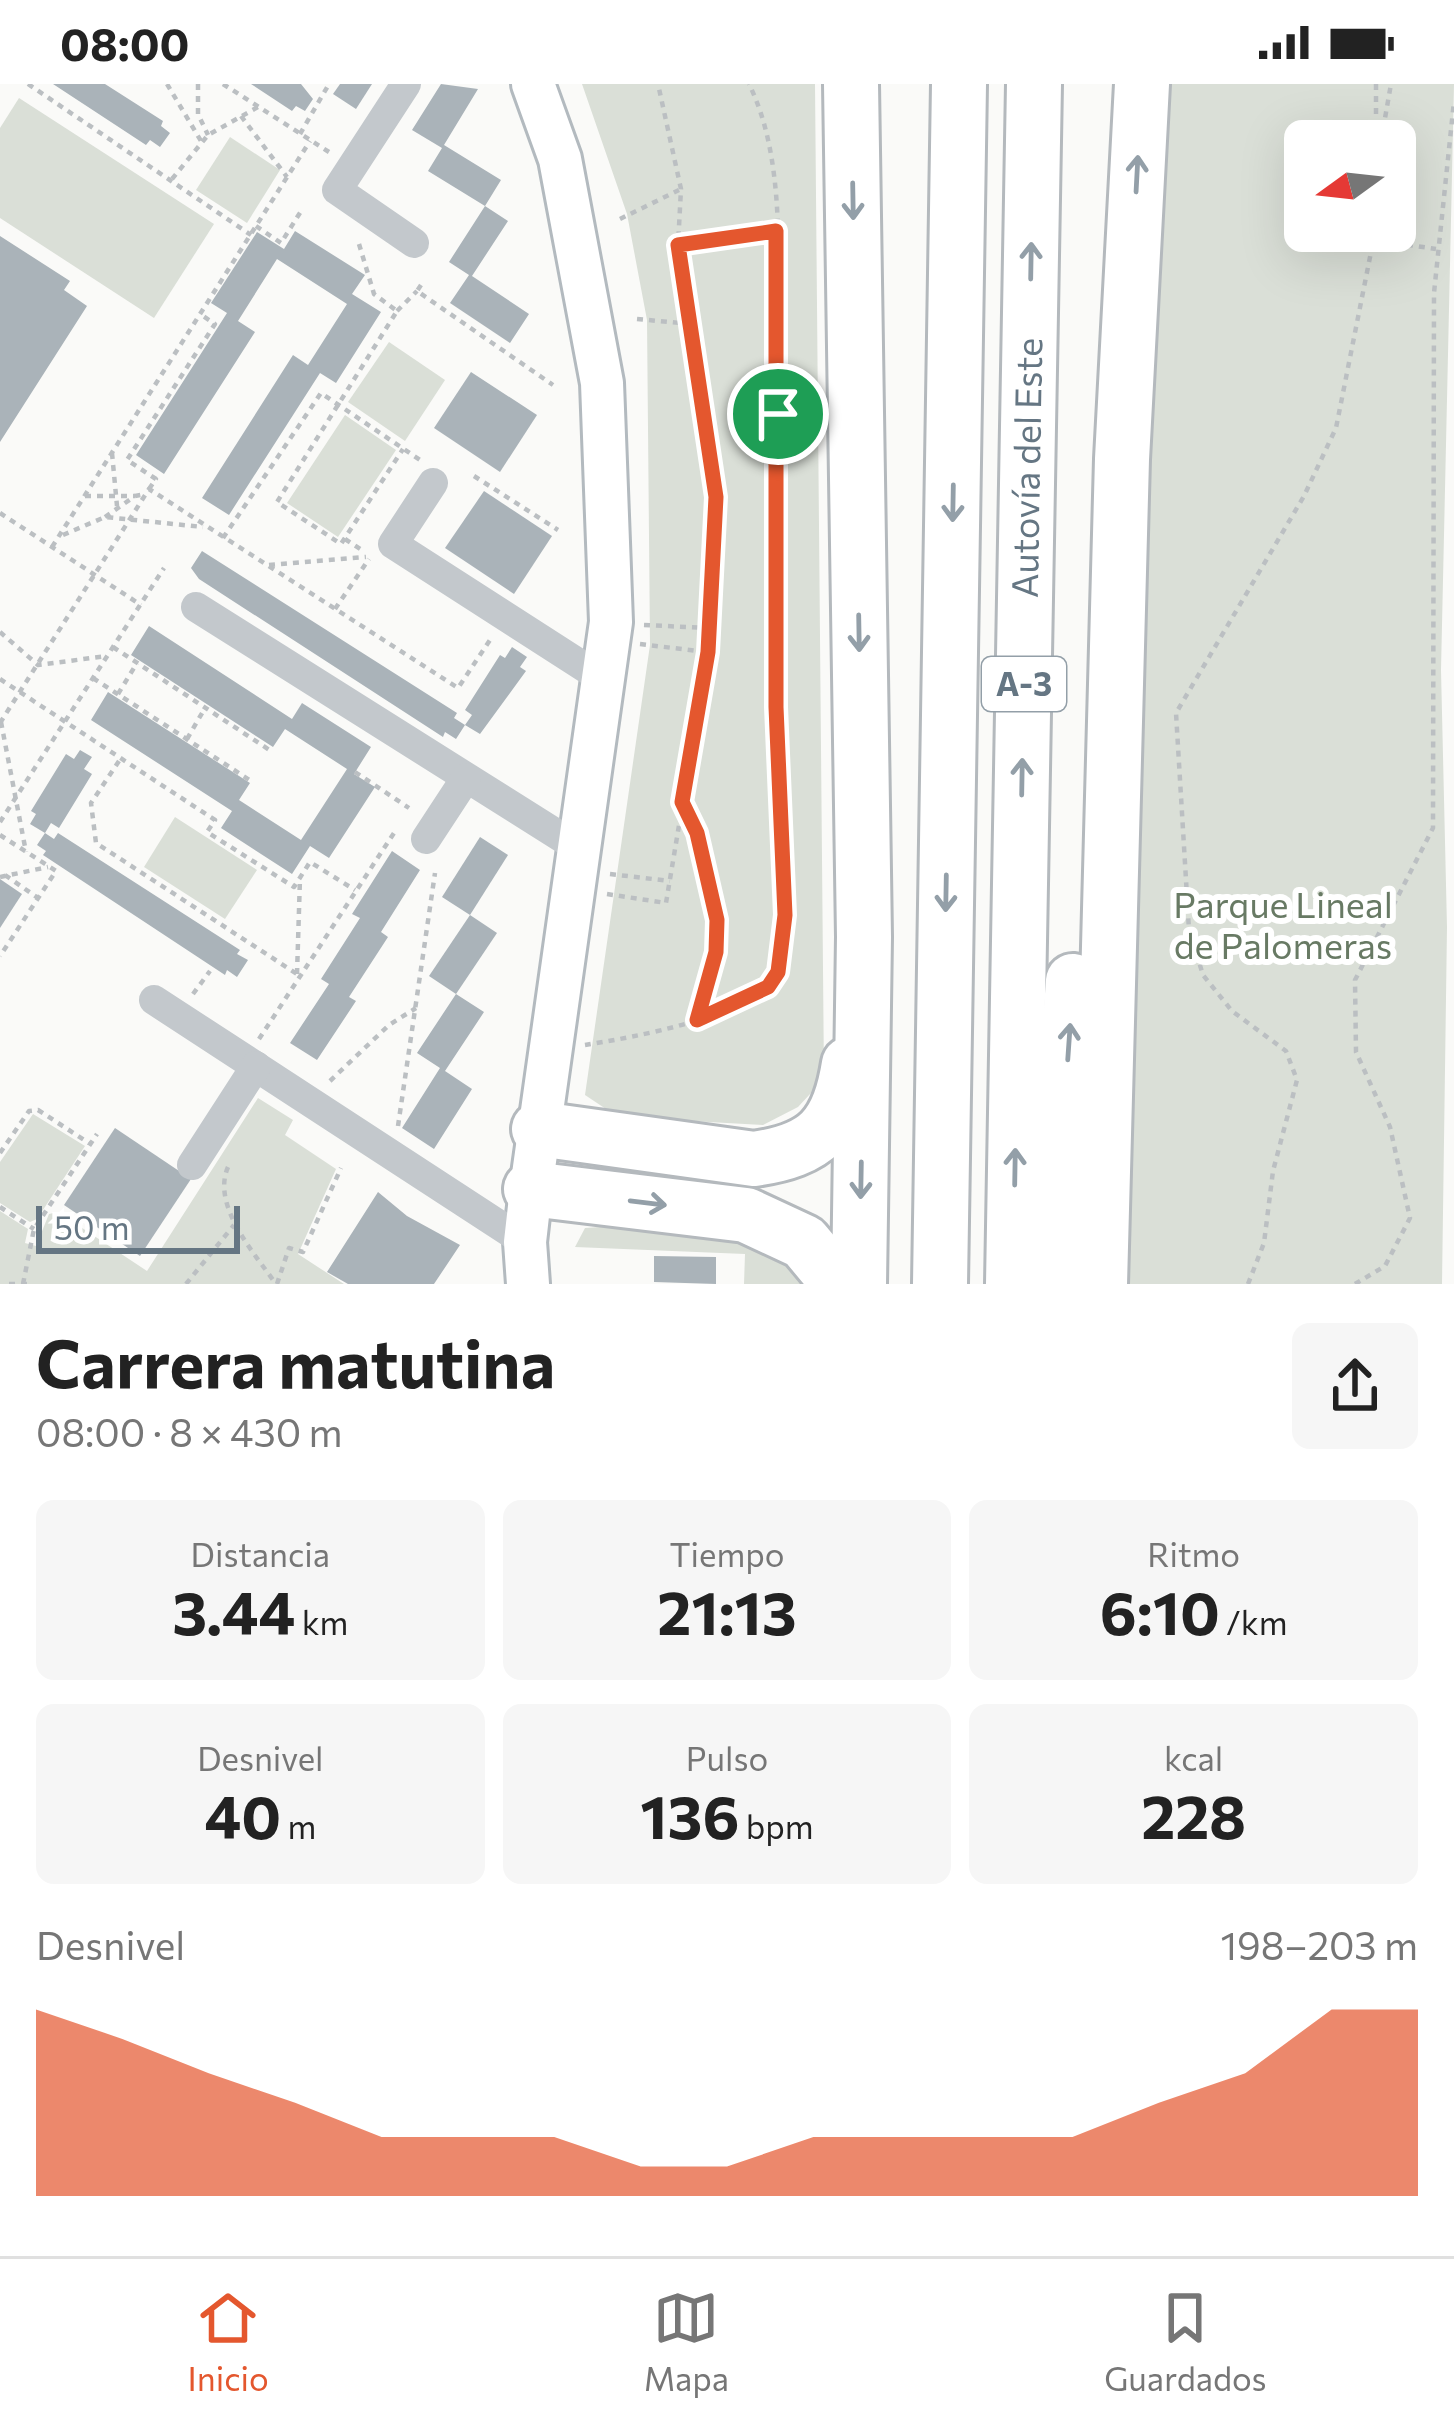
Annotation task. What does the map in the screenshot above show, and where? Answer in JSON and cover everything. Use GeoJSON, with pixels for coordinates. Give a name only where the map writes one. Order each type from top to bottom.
{"type":"FeatureCollection","features":[{"type":"Feature","properties":{"kind":"highway"},"geometry":{"type":"LineString","coordinates":[[851,84],[864,937],[859,1284]]}},
{"type":"Feature","properties":{"kind":"highway","name":"Autovía del Este"},"geometry":{"type":"LineString","coordinates":[[940,1284],[955,84]]}},
{"type":"Feature","properties":{"kind":"highway","name":"Autovía del Este"},"geometry":{"type":"LineString","coordinates":[[1013,1284],[1034,84]]}},
{"type":"Feature","properties":{"kind":"highway"},"geometry":{"type":"LineString","coordinates":[[1100,1284],[1122,459],[1142,84]]}},
{"type":"Feature","properties":{"kind":"highway"},"geometry":{"type":"LineString","coordinates":[[1051,1284],[1076,939],[1122,459]]}},
{"type":"Feature","properties":{"kind":"highway"},"geometry":{"type":"LineString","coordinates":[[539,1129],[754,1159],[809,1147],[834,1119],[848,1072],[864,937]]}},
{"type":"Feature","properties":{"kind":"highway"},"geometry":{"type":"LineString","coordinates":[[532,1189],[746,1215],[804,1242],[839,1284]]}},
{"type":"Feature","properties":{"kind":"street"},"geometry":{"type":"LineString","coordinates":[[406,84],[337,190],[414,243]]}},
{"type":"Feature","properties":{"kind":"street"},"geometry":{"type":"LineString","coordinates":[[528,1284],[525,1242],[539,1129],[593,860],[611,622],[602,383],[560,159],[533,84]]}},
{"type":"Feature","properties":{"kind":"street"},"geometry":{"type":"LineString","coordinates":[[432,475],[393,544],[606,681]]}},
{"type":"Feature","properties":{"kind":"street"},"geometry":{"type":"LineString","coordinates":[[196,607],[593,860]]}},
{"type":"Feature","properties":{"kind":"street"},"geometry":{"type":"LineString","coordinates":[[426,839],[466,778]]}},
{"type":"Feature","properties":{"kind":"street"},"geometry":{"type":"LineString","coordinates":[[154,1000],[255,1056],[525,1242]]}},
{"type":"Feature","properties":{"kind":"street"},"geometry":{"type":"LineString","coordinates":[[192,1165],[255,1056]]}},
{"type":"Feature","properties":{"kind":"street"},"geometry":{"type":"LineString","coordinates":[[507,1284],[525,1242]]}},
{"type":"Feature","properties":{"kind":"path"},"geometry":{"type":"LineString","coordinates":[[28,84],[251,235]]}},
{"type":"Feature","properties":{"kind":"path"},"geometry":{"type":"LineString","coordinates":[[167,84],[204,138]]}},
{"type":"Feature","properties":{"kind":"path"},"geometry":{"type":"LineString","coordinates":[[198,84],[204,138]]}},
{"type":"Feature","properties":{"kind":"path"},"geometry":{"type":"LineString","coordinates":[[223,84],[336,156]]}},
{"type":"Feature","properties":{"kind":"path"},"geometry":{"type":"LineString","coordinates":[[300,134],[329,88],[319,84]]}},
{"type":"Feature","properties":{"kind":"path"},"geometry":{"type":"LineString","coordinates":[[605,894],[666,903],[708,652],[716,497],[678,245],[681,189],[658,84]]}},
{"type":"Feature","properties":{"kind":"path"},"geometry":{"type":"LineString","coordinates":[[581,1045],[697,1020],[768,987],[778,972],[785,915],[776,707],[776,231],[764,115],[749,84]]}},
{"type":"Feature","properties":{"kind":"path"},"geometry":{"type":"LineString","coordinates":[[1376,84],[1377,120]]}},
{"type":"Feature","properties":{"kind":"path"},"geometry":{"type":"LineString","coordinates":[[1383,120],[1391,84]]}},
{"type":"Feature","properties":{"kind":"path"},"geometry":{"type":"LineString","coordinates":[[1355,1284],[1385,1266],[1411,1218],[1390,1127],[1356,1052],[1355,980],[1433,828],[1436,249],[1454,100]]}},
{"type":"Feature","properties":{"kind":"path"},"geometry":{"type":"LineString","coordinates":[[172,179],[204,138],[258,107]]}},
{"type":"Feature","properties":{"kind":"path"},"geometry":{"type":"LineString","coordinates":[[241,116],[287,178]]}},
{"type":"Feature","properties":{"kind":"path"},"geometry":{"type":"LineString","coordinates":[[52,547],[310,141]]}},
{"type":"Feature","properties":{"kind":"path"},"geometry":{"type":"LineString","coordinates":[[620,219],[681,189]]}},
{"type":"Feature","properties":{"kind":"path"},"geometry":{"type":"LineString","coordinates":[[256,226],[281,243],[303,208]]}},
{"type":"Feature","properties":{"kind":"path"},"geometry":{"type":"LineString","coordinates":[[678,245],[776,231]]}},
{"type":"Feature","properties":{"kind":"path"},"geometry":{"type":"LineString","coordinates":[[359,244],[374,294],[397,311]]}},
{"type":"Feature","properties":{"kind":"path"},"geometry":{"type":"LineString","coordinates":[[1416,246],[1436,249]]}},
{"type":"Feature","properties":{"kind":"path"},"geometry":{"type":"LineString","coordinates":[[1248,1284],[1264,1243],[1274,1171],[1298,1080],[1286,1052],[1232,1011],[1203,975],[1189,931],[1176,713],[1304,496],[1336,428],[1371,252]]}},
{"type":"Feature","properties":{"kind":"path"},"geometry":{"type":"LineString","coordinates":[[403,449],[340,544],[278,502],[397,311],[419,288],[553,385]]}},
{"type":"Feature","properties":{"kind":"path"},"geometry":{"type":"LineString","coordinates":[[26,852],[0,723],[156,478],[127,460],[215,324],[200,314]]}},
{"type":"Feature","properties":{"kind":"path"},"geometry":{"type":"LineString","coordinates":[[638,319],[692,324]]}},
{"type":"Feature","properties":{"kind":"path"},"geometry":{"type":"LineString","coordinates":[[223,538],[320,393],[403,449],[432,475]]}},
{"type":"Feature","properties":{"kind":"path"},"geometry":{"type":"LineString","coordinates":[[112,453],[117,506]]}},
{"type":"Feature","properties":{"kind":"path"},"geometry":{"type":"LineString","coordinates":[[474,476],[558,530]]}},
{"type":"Feature","properties":{"kind":"path"},"geometry":{"type":"LineString","coordinates":[[105,518],[117,506],[147,492],[458,688],[492,636]]}},
{"type":"Feature","properties":{"kind":"path"},"geometry":{"type":"LineString","coordinates":[[85,496],[135,496]]}},
{"type":"Feature","properties":{"kind":"path"},"geometry":{"type":"LineString","coordinates":[[0,513],[140,605]]}},
{"type":"Feature","properties":{"kind":"path"},"geometry":{"type":"LineString","coordinates":[[58,537],[105,518],[132,517],[208,528]]}},
{"type":"Feature","properties":{"kind":"path"},"geometry":{"type":"LineString","coordinates":[[345,538],[371,556]]}},
{"type":"Feature","properties":{"kind":"path"},"geometry":{"type":"LineString","coordinates":[[266,565],[371,556]]}},
{"type":"Feature","properties":{"kind":"path"},"geometry":{"type":"LineString","coordinates":[[334,610],[371,556]]}},
{"type":"Feature","properties":{"kind":"path"},"geometry":{"type":"LineString","coordinates":[[0,822],[164,568]]}},
{"type":"Feature","properties":{"kind":"path"},"geometry":{"type":"LineString","coordinates":[[642,626],[709,628]]}},
{"type":"Feature","properties":{"kind":"path"},"geometry":{"type":"LineString","coordinates":[[0,632],[38,665],[107,656]]}},
{"type":"Feature","properties":{"kind":"path"},"geometry":{"type":"LineString","coordinates":[[640,644],[708,652]]}},
{"type":"Feature","properties":{"kind":"path"},"geometry":{"type":"LineString","coordinates":[[113,647],[271,751]]}},
{"type":"Feature","properties":{"kind":"path"},"geometry":{"type":"LineString","coordinates":[[118,694],[137,663]]}},
{"type":"Feature","properties":{"kind":"path"},"geometry":{"type":"LineString","coordinates":[[93,678],[251,781]]}},
{"type":"Feature","properties":{"kind":"path"},"geometry":{"type":"LineString","coordinates":[[0,679],[215,820],[207,832],[294,887],[310,862],[356,890]]}},
{"type":"Feature","properties":{"kind":"path"},"geometry":{"type":"LineString","coordinates":[[187,739],[206,708]]}},
{"type":"Feature","properties":{"kind":"path"},"geometry":{"type":"LineString","coordinates":[[120,759],[91,803],[96,842],[297,974]]}},
{"type":"Feature","properties":{"kind":"path"},"geometry":{"type":"LineString","coordinates":[[355,772],[410,808]]}},
{"type":"Feature","properties":{"kind":"path"},"geometry":{"type":"LineString","coordinates":[[682,802],[697,833],[717,920],[716,952],[697,1020]]}},
{"type":"Feature","properties":{"kind":"path"},"geometry":{"type":"LineString","coordinates":[[255,1056],[297,974],[394,833]]}},
{"type":"Feature","properties":{"kind":"path"},"geometry":{"type":"LineString","coordinates":[[0,835],[56,871],[0,956]]}},
{"type":"Feature","properties":{"kind":"path"},"geometry":{"type":"LineString","coordinates":[[593,860],[670,881]]}},
{"type":"Feature","properties":{"kind":"path"},"geometry":{"type":"LineString","coordinates":[[2,876],[48,867]]}},
{"type":"Feature","properties":{"kind":"path"},"geometry":{"type":"LineString","coordinates":[[396,1138],[435,873]]}},
{"type":"Feature","properties":{"kind":"path"},"geometry":{"type":"LineString","coordinates":[[2,876],[38,898]]}},
{"type":"Feature","properties":{"kind":"path"},"geometry":{"type":"LineString","coordinates":[[297,974],[301,877]]}},
{"type":"Feature","properties":{"kind":"path"},"geometry":{"type":"LineString","coordinates":[[187,1004],[210,971]]}},
{"type":"Feature","properties":{"kind":"path"},"geometry":{"type":"LineString","coordinates":[[321,1088],[389,1025],[416,1008]]}},
{"type":"Feature","properties":{"kind":"path"},"geometry":{"type":"LineString","coordinates":[[0,1153],[28,1112],[38,1110],[91,1144]]}},
{"type":"Feature","properties":{"kind":"path"},"geometry":{"type":"LineString","coordinates":[[23,1283],[34,1229],[97,1135]]}},
{"type":"Feature","properties":{"kind":"path"},"geometry":{"type":"LineString","coordinates":[[233,1156],[224,1176],[234,1225],[276,1284]]}},
{"type":"Feature","properties":{"kind":"path"},"geometry":{"type":"LineString","coordinates":[[276,1284],[289,1249],[303,1252],[341,1168]]}},
{"type":"Feature","properties":{"kind":"path"},"geometry":{"type":"LineString","coordinates":[[0,1207],[34,1229]]}},
{"type":"Feature","properties":{"kind":"path"},"geometry":{"type":"LineString","coordinates":[[186,1284],[234,1225]]}},
{"type":"Feature","properties":{"kind":"path"},"geometry":{"type":"LineString","coordinates":[[9,1284],[32,1284]]}},
{"type":"Feature","properties":{"kind":"green space"},"geometry":{"type":"Polygon","coordinates":[[[582,84],[815,84],[824,1079],[798,1107],[763,1125],[618,1117],[585,1095],[650,645],[647,320],[627,214],[582,84]]]}},
{"type":"Feature","properties":{"kind":"green space","name":"Parque Lineal de Palomeras"},"geometry":{"type":"Polygon","coordinates":[[[1160,84],[1454,84],[1441,670],[1447,927],[1442,1284],[1117,1284],[1160,84]]]}},
{"type":"Feature","properties":{"kind":"green space"},"geometry":{"type":"Polygon","coordinates":[[[19,98],[214,224],[154,318],[0,218],[0,128],[19,98]]]}},
{"type":"Feature","properties":{"kind":"green space"},"geometry":{"type":"Polygon","coordinates":[[[230,137],[280,170],[247,223],[196,190],[230,137]]]}},
{"type":"Feature","properties":{"kind":"green space"},"geometry":{"type":"Polygon","coordinates":[[[389,342],[445,380],[405,441],[348,402],[389,342]]]}},
{"type":"Feature","properties":{"kind":"green space"},"geometry":{"type":"Polygon","coordinates":[[[345,415],[396,450],[338,537],[287,503],[345,415]]]}},
{"type":"Feature","properties":{"kind":"green space"},"geometry":{"type":"Polygon","coordinates":[[[175,817],[257,870],[225,919],[144,867],[175,817]]]}},
{"type":"Feature","properties":{"kind":"green space"},"geometry":{"type":"Polygon","coordinates":[[[258,1098],[293,1120],[285,1135],[336,1169],[298,1254],[344,1284],[0,1284],[0,1211],[28,1229],[25,1243],[36,1246],[49,1214],[58,1212],[147,1271],[258,1098]]]}},
{"type":"Feature","properties":{"kind":"green space"},"geometry":{"type":"Polygon","coordinates":[[[33,1114],[85,1146],[37,1219],[30,1222],[0,1203],[0,1162],[33,1114]]]}},
{"type":"Feature","properties":{"kind":"green space"},"geometry":{"type":"Polygon","coordinates":[[[630,1225],[703,1232],[752,1243],[794,1266],[811,1284],[744,1284],[745,1254],[575,1247],[585,1228],[630,1225]]]}},
{"type":"Feature","properties":{"kind":"building"},"geometry":{"type":"Polygon","coordinates":[[[53,84],[105,84],[163,121],[161,126],[170,133],[160,147],[150,140],[146,145],[53,84]]]}},
{"type":"Feature","properties":{"kind":"building"},"geometry":{"type":"Polygon","coordinates":[[[251,84],[301,84],[313,99],[305,111],[296,106],[292,111],[251,84]]]}},
{"type":"Feature","properties":{"kind":"building"},"geometry":{"type":"Polygon","coordinates":[[[340,84],[372,84],[356,109],[333,94],[340,84]]]}},
{"type":"Feature","properties":{"kind":"building"},"geometry":{"type":"Polygon","coordinates":[[[441,84],[478,89],[444,145],[501,180],[485,206],[428,171],[442,148],[412,130],[441,84]]]}},
{"type":"Feature","properties":{"kind":"building"},"geometry":{"type":"Polygon","coordinates":[[[485,206],[508,221],[472,276],[529,314],[510,343],[450,303],[469,275],[449,262],[485,206]]]}},
{"type":"Feature","properties":{"kind":"building"},"geometry":{"type":"Polygon","coordinates":[[[295,231],[365,275],[352,294],[381,312],[336,383],[320,373],[229,515],[202,498],[293,355],[308,365],[347,304],[277,259],[238,321],[255,332],[164,474],[136,455],[227,313],[211,303],[257,232],[284,249],[295,231]]]}},
{"type":"Feature","properties":{"kind":"building"},"geometry":{"type":"Polygon","coordinates":[[[0,236],[70,281],[64,290],[87,306],[0,442],[0,236]]]}},
{"type":"Feature","properties":{"kind":"building"},"geometry":{"type":"Polygon","coordinates":[[[471,372],[537,415],[500,472],[434,428],[471,372]]]}},
{"type":"Feature","properties":{"kind":"building"},"geometry":{"type":"Polygon","coordinates":[[[484,491],[552,536],[514,594],[445,548],[484,491]]]}},
{"type":"Feature","properties":{"kind":"building"},"geometry":{"type":"Polygon","coordinates":[[[202,551],[457,713],[454,718],[465,725],[456,739],[445,732],[443,737],[199,579],[191,568],[202,551]]]}},
{"type":"Feature","properties":{"kind":"building"},"geometry":{"type":"Polygon","coordinates":[[[149,626],[292,719],[302,703],[371,747],[354,774],[375,787],[329,858],[310,846],[292,874],[221,828],[232,811],[91,720],[108,692],[250,783],[239,800],[301,840],[347,769],[285,729],[273,747],[131,655],[149,626]]]}},
{"type":"Feature","properties":{"kind":"building"},"geometry":{"type":"Polygon","coordinates":[[[512,647],[527,657],[520,667],[526,671],[480,734],[465,725],[472,715],[465,710],[500,655],[505,658],[512,647]]]}},
{"type":"Feature","properties":{"kind":"building"},"geometry":{"type":"Polygon","coordinates":[[[80,750],[92,757],[84,769],[92,774],[59,828],[51,823],[45,833],[30,824],[36,814],[31,811],[66,754],[74,759],[80,750]]]}},
{"type":"Feature","properties":{"kind":"building"},"geometry":{"type":"Polygon","coordinates":[[[45,833],[54,839],[58,833],[240,950],[237,954],[248,960],[237,977],[227,970],[225,975],[43,855],[46,851],[37,845],[45,833]]]}},
{"type":"Feature","properties":{"kind":"building"},"geometry":{"type":"Polygon","coordinates":[[[480,837],[508,855],[470,915],[442,897],[480,837]]]}},
{"type":"Feature","properties":{"kind":"building"},"geometry":{"type":"Polygon","coordinates":[[[392,851],[420,870],[381,932],[388,937],[349,997],[356,1001],[317,1060],[290,1043],[329,984],[321,979],[360,918],[352,914],[392,851]]]}},
{"type":"Feature","properties":{"kind":"building"},"geometry":{"type":"Polygon","coordinates":[[[0,879],[22,894],[0,928],[0,879]]]}},
{"type":"Feature","properties":{"kind":"building"},"geometry":{"type":"Polygon","coordinates":[[[470,915],[497,933],[456,994],[429,976],[470,915]]]}},
{"type":"Feature","properties":{"kind":"building"},"geometry":{"type":"Polygon","coordinates":[[[456,994],[484,1012],[445,1071],[472,1089],[434,1149],[402,1128],[440,1068],[417,1053],[456,994]]]}},
{"type":"Feature","properties":{"kind":"building"},"geometry":{"type":"Polygon","coordinates":[[[115,1128],[191,1179],[140,1256],[64,1205],[115,1128]]]}},
{"type":"Feature","properties":{"kind":"building"},"geometry":{"type":"Polygon","coordinates":[[[378,1192],[407,1216],[460,1245],[434,1284],[348,1284],[327,1272],[378,1192]]]}},
{"type":"Feature","properties":{"kind":"building"},"geometry":{"type":"Polygon","coordinates":[[[654,1256],[716,1257],[716,1284],[654,1282],[654,1256]]]}},
{"type":"Feature","properties":{"kind":"route"},"geometry":{"type":"LineString","coordinates":[[776,231],[778,414],[776,707],[785,915],[778,972],[754,998],[697,1020],[716,952],[717,920],[697,833],[682,802],[708,652],[716,497],[678,245],[776,231]]}}]}
